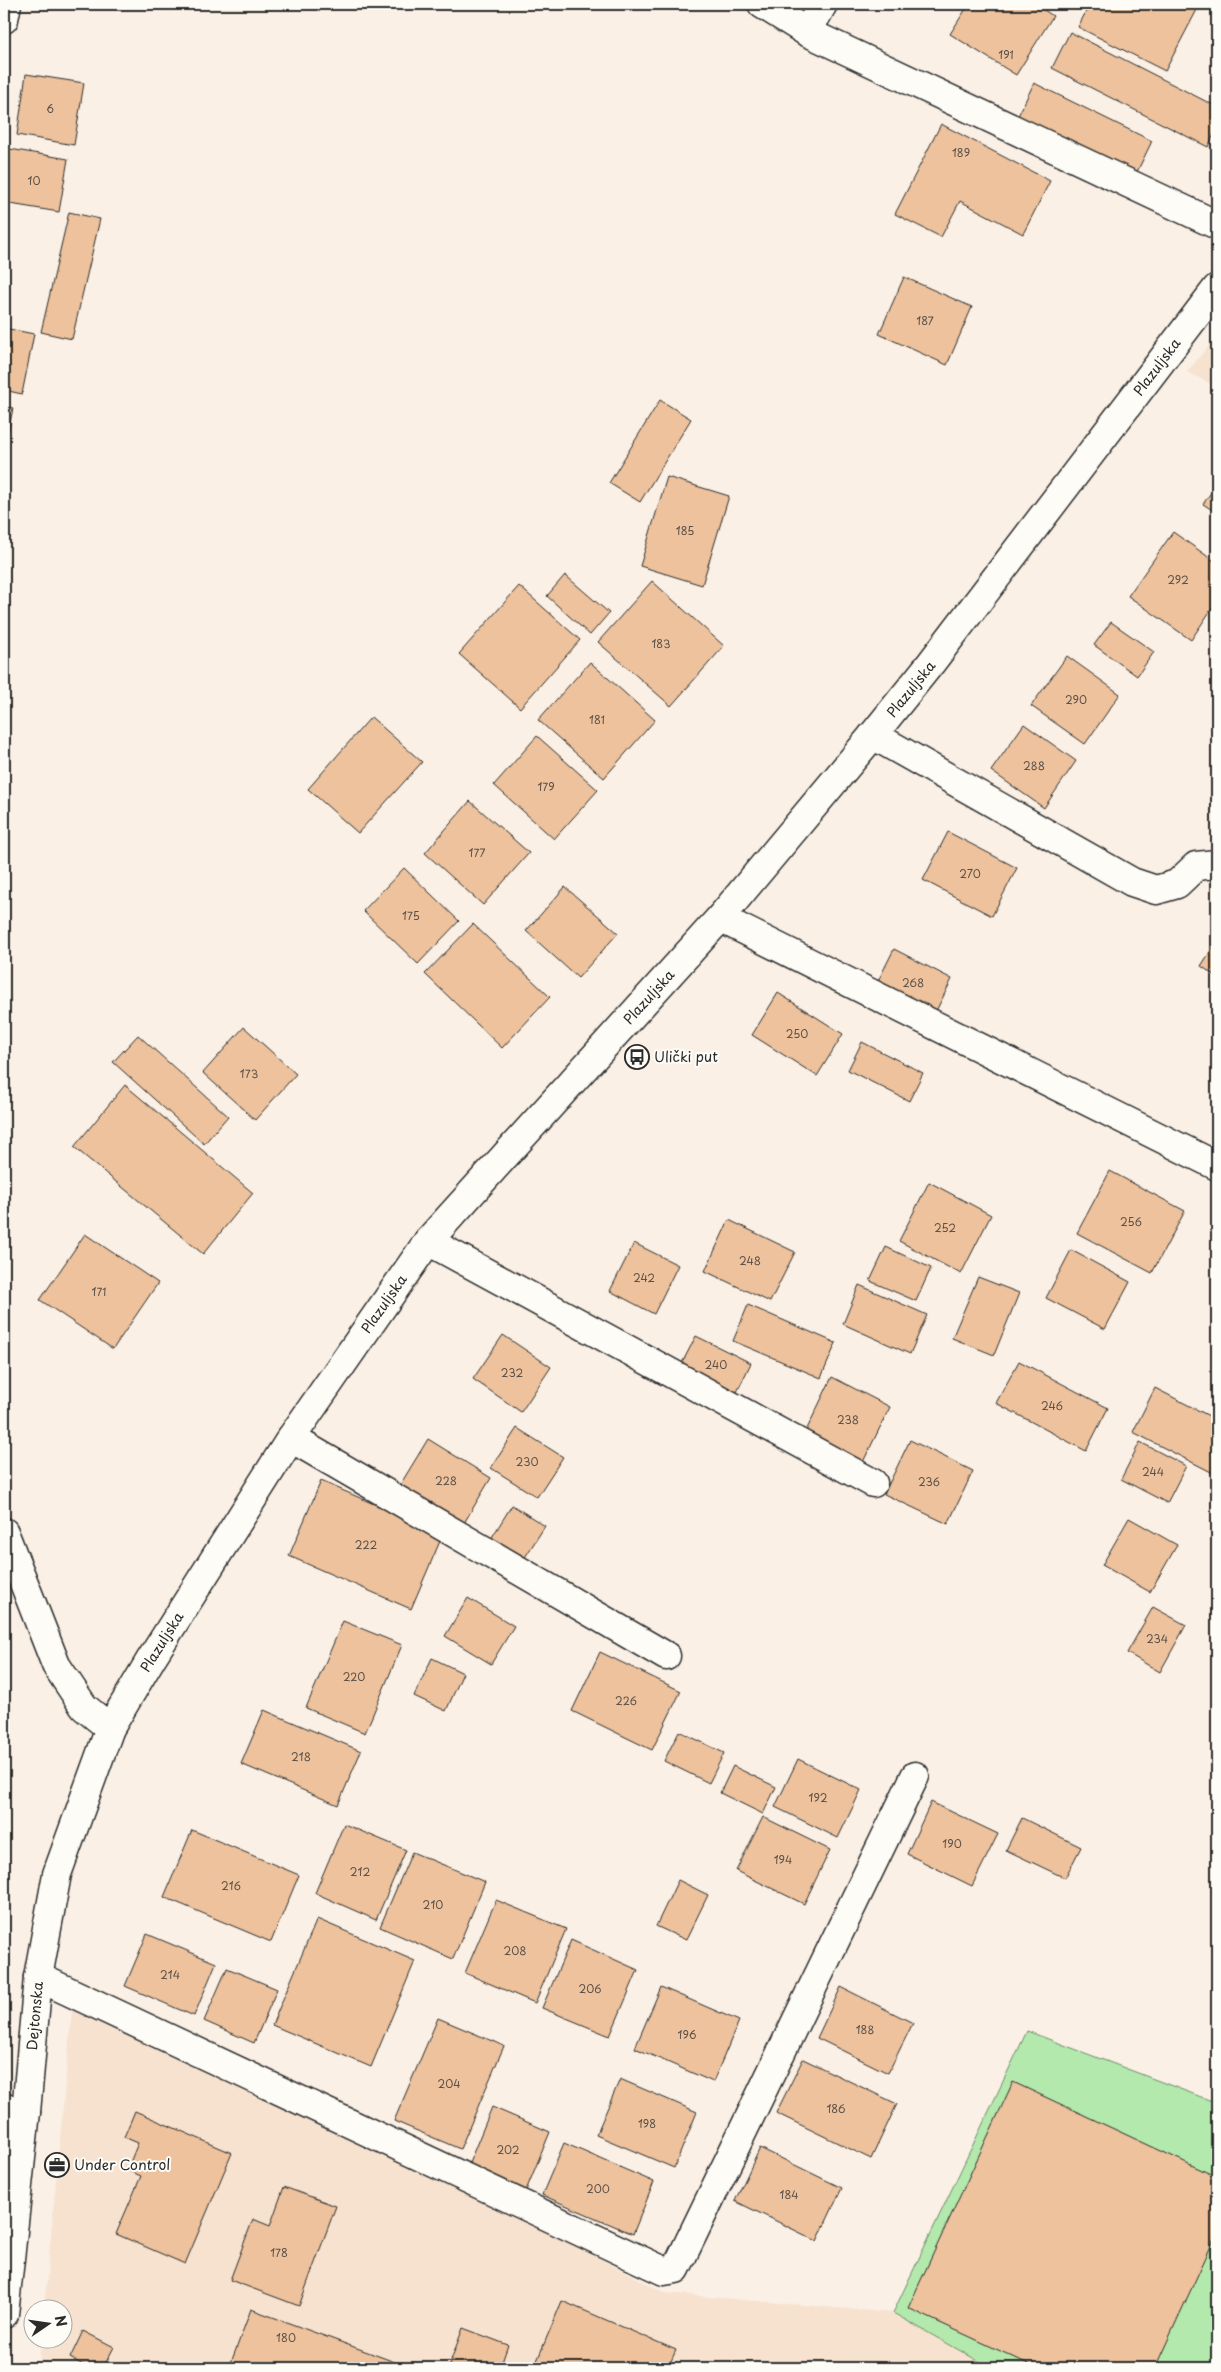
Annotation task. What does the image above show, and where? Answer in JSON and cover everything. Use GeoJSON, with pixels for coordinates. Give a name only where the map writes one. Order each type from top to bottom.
{"type":"FeatureCollection","features":[{"type":"Feature","properties":{"kind":"street"},"geometry":{"type":"LineString","coordinates":[[4,19],[7,4]]}},
{"type":"Feature","properties":{"kind":"street"},"geometry":{"type":"LineString","coordinates":[[762,4],[807,32],[1217,226]]}},
{"type":"Feature","properties":{"kind":"street"},"geometry":{"type":"LineString","coordinates":[[807,32],[823,4]]}},
{"type":"Feature","properties":{"kind":"street","name":"Plazuljska"},"geometry":{"type":"LineString","coordinates":[[110,1728],[151,1659],[291,1438],[428,1241],[720,918],[873,735],[938,655],[1217,288]]}},
{"type":"Feature","properties":{"kind":"street"},"geometry":{"type":"LineString","coordinates":[[873,735],[1132,882],[1156,890],[1177,884],[1196,866],[1217,864]]}},
{"type":"Feature","properties":{"kind":"street"},"geometry":{"type":"LineString","coordinates":[[720,918],[1217,1166]]}},
{"type":"Feature","properties":{"kind":"street"},"geometry":{"type":"LineString","coordinates":[[428,1241],[873,1483]]}},
{"type":"Feature","properties":{"kind":"street"},"geometry":{"type":"LineString","coordinates":[[291,1438],[666,1656]]}},
{"type":"Feature","properties":{"kind":"street"},"geometry":{"type":"LineString","coordinates":[[4,1532],[56,1665],[84,1707],[110,1728]]}},
{"type":"Feature","properties":{"kind":"street","name":"Dejtonska"},"geometry":{"type":"LineString","coordinates":[[4,2314],[15,2110],[38,1977],[57,1874],[110,1728]]}},
{"type":"Feature","properties":{"kind":"street"},"geometry":{"type":"LineString","coordinates":[[38,1977],[664,2271],[671,2271],[676,2269],[915,1776]]}},
{"type":"Feature","properties":{"kind":"shaded area"},"geometry":{"type":"Polygon","coordinates":[[[1217,336],[1217,387],[1187,372],[1217,336]]]}},
{"type":"Feature","properties":{"kind":"shaded area"},"geometry":{"type":"Polygon","coordinates":[[[75,1978],[665,2293],[893,2313],[991,2368],[39,2368],[40,2350],[72,2350],[72,2300],[45,2300],[75,1978]]]}},
{"type":"Feature","properties":{"kind":"green space"},"geometry":{"type":"Polygon","coordinates":[[[1027,2031],[1217,2103],[1217,2368],[991,2368],[893,2313],[1027,2031]]]}},
{"type":"Feature","properties":{"kind":"building"},"geometry":{"type":"Polygon","coordinates":[[[969,4],[1035,4],[1053,16],[1016,75],[950,34],[969,4]]]}},
{"type":"Feature","properties":{"kind":"building"},"geometry":{"type":"Polygon","coordinates":[[[1090,4],[1200,4],[1165,71],[1078,27],[1090,4]]]}},
{"type":"Feature","properties":{"kind":"building"},"geometry":{"type":"Polygon","coordinates":[[[1070,32],[1217,107],[1217,128],[1208,147],[1052,68],[1070,32]]]}},
{"type":"Feature","properties":{"kind":"building"},"geometry":{"type":"Polygon","coordinates":[[[26,74],[84,83],[74,145],[17,135],[26,74]]]}},
{"type":"Feature","properties":{"kind":"building"},"geometry":{"type":"Polygon","coordinates":[[[1034,83],[1152,141],[1135,176],[1017,118],[1034,83]]]}},
{"type":"Feature","properties":{"kind":"building"},"geometry":{"type":"Polygon","coordinates":[[[941,124],[1050,181],[1023,234],[960,201],[941,237],[895,214],[941,124]]]}},
{"type":"Feature","properties":{"kind":"building"},"geometry":{"type":"Polygon","coordinates":[[[4,148],[68,159],[59,212],[4,203],[4,148]]]}},
{"type":"Feature","properties":{"kind":"building"},"geometry":{"type":"Polygon","coordinates":[[[69,212],[100,219],[72,339],[41,332],[69,212]]]}},
{"type":"Feature","properties":{"kind":"building"},"geometry":{"type":"Polygon","coordinates":[[[904,277],[972,307],[947,365],[879,334],[904,277]]]}},
{"type":"Feature","properties":{"kind":"building"},"geometry":{"type":"Polygon","coordinates":[[[4,328],[34,334],[22,394],[4,390],[4,328]]]}},
{"type":"Feature","properties":{"kind":"building"},"geometry":{"type":"Polygon","coordinates":[[[660,400],[691,419],[640,502],[609,483],[660,400]]]}},
{"type":"Feature","properties":{"kind":"building"},"geometry":{"type":"Polygon","coordinates":[[[4,406],[13,408],[4,454],[4,406]]]}},
{"type":"Feature","properties":{"kind":"building"},"geometry":{"type":"Polygon","coordinates":[[[667,477],[729,496],[702,585],[640,566],[667,477]]]}},
{"type":"Feature","properties":{"kind":"building"},"geometry":{"type":"Polygon","coordinates":[[[1217,484],[1217,513],[1203,504],[1217,484]]]}},
{"type":"Feature","properties":{"kind":"building"},"geometry":{"type":"Polygon","coordinates":[[[1173,532],[1217,563],[1217,601],[1191,640],[1128,596],[1173,532]]]}},
{"type":"Feature","properties":{"kind":"building"},"geometry":{"type":"Polygon","coordinates":[[[565,575],[609,613],[590,635],[547,596],[565,575]]]}},
{"type":"Feature","properties":{"kind":"building"},"geometry":{"type":"Polygon","coordinates":[[[652,581],[724,646],[671,706],[598,642],[652,581]]]}},
{"type":"Feature","properties":{"kind":"building"},"geometry":{"type":"Polygon","coordinates":[[[519,586],[580,640],[520,708],[459,654],[519,586]]]}},
{"type":"Feature","properties":{"kind":"building"},"geometry":{"type":"Polygon","coordinates":[[[1111,622],[1154,652],[1137,676],[1094,645],[1111,622]]]}},
{"type":"Feature","properties":{"kind":"building"},"geometry":{"type":"Polygon","coordinates":[[[1067,656],[1120,694],[1085,744],[1031,706],[1067,656]]]}},
{"type":"Feature","properties":{"kind":"building"},"geometry":{"type":"Polygon","coordinates":[[[590,662],[655,720],[604,778],[538,720],[590,662]]]}},
{"type":"Feature","properties":{"kind":"building"},"geometry":{"type":"Polygon","coordinates":[[[371,717],[422,762],[358,833],[308,789],[371,717]]]}},
{"type":"Feature","properties":{"kind":"building"},"geometry":{"type":"Polygon","coordinates":[[[1024,724],[1076,761],[1044,808],[991,771],[1024,724]]]}},
{"type":"Feature","properties":{"kind":"building"},"geometry":{"type":"Polygon","coordinates":[[[537,736],[598,790],[554,839],[494,785],[537,736]]]}},
{"type":"Feature","properties":{"kind":"building"},"geometry":{"type":"Polygon","coordinates":[[[470,801],[529,853],[483,905],[425,853],[470,801]]]}},
{"type":"Feature","properties":{"kind":"building"},"geometry":{"type":"Polygon","coordinates":[[[948,832],[1017,868],[992,916],[923,880],[948,832]]]}},
{"type":"Feature","properties":{"kind":"building"},"geometry":{"type":"Polygon","coordinates":[[[404,868],[459,921],[418,964],[363,911],[404,868]]]}},
{"type":"Feature","properties":{"kind":"building"},"geometry":{"type":"Polygon","coordinates":[[[565,887],[618,933],[578,978],[526,931],[565,887]]]}},
{"type":"Feature","properties":{"kind":"building"},"geometry":{"type":"Polygon","coordinates":[[[473,924],[550,997],[502,1048],[425,974],[473,924]]]}},
{"type":"Feature","properties":{"kind":"building"},"geometry":{"type":"Polygon","coordinates":[[[1217,941],[1217,977],[1201,966],[1217,941]]]}},
{"type":"Feature","properties":{"kind":"building"},"geometry":{"type":"Polygon","coordinates":[[[894,949],[952,979],[933,1017],[875,987],[894,949]]]}},
{"type":"Feature","properties":{"kind":"building"},"geometry":{"type":"Polygon","coordinates":[[[778,993],[843,1034],[817,1076],[752,1035],[778,993]]]}},
{"type":"Feature","properties":{"kind":"building"},"geometry":{"type":"Polygon","coordinates":[[[244,1027],[296,1074],[255,1120],[203,1073],[244,1027]]]}},
{"type":"Feature","properties":{"kind":"building"},"geometry":{"type":"Polygon","coordinates":[[[138,1035],[228,1116],[204,1144],[113,1062],[138,1035]]]}},
{"type":"Feature","properties":{"kind":"building"},"geometry":{"type":"Polygon","coordinates":[[[862,1042],[923,1073],[909,1101],[848,1070],[862,1042]]]}},
{"type":"Feature","properties":{"kind":"building"},"geometry":{"type":"Polygon","coordinates":[[[125,1085],[253,1193],[203,1254],[74,1147],[125,1085]]]}},
{"type":"Feature","properties":{"kind":"building"},"geometry":{"type":"Polygon","coordinates":[[[1110,1171],[1185,1211],[1152,1273],[1077,1233],[1110,1171]]]}},
{"type":"Feature","properties":{"kind":"building"},"geometry":{"type":"Polygon","coordinates":[[[929,1182],[991,1215],[961,1274],[899,1241],[929,1182]]]}},
{"type":"Feature","properties":{"kind":"building"},"geometry":{"type":"Polygon","coordinates":[[[729,1220],[795,1252],[770,1302],[705,1271],[729,1220]]]}},
{"type":"Feature","properties":{"kind":"building"},"geometry":{"type":"Polygon","coordinates":[[[85,1234],[158,1283],[113,1349],[40,1300],[85,1234]]]}},
{"type":"Feature","properties":{"kind":"building"},"geometry":{"type":"Polygon","coordinates":[[[634,1243],[678,1265],[654,1314],[610,1291],[634,1243]]]}},
{"type":"Feature","properties":{"kind":"building"},"geometry":{"type":"Polygon","coordinates":[[[886,1247],[931,1268],[916,1301],[870,1281],[886,1247]]]}},
{"type":"Feature","properties":{"kind":"building"},"geometry":{"type":"Polygon","coordinates":[[[1071,1250],[1130,1282],[1105,1329],[1046,1298],[1071,1250]]]}},
{"type":"Feature","properties":{"kind":"building"},"geometry":{"type":"Polygon","coordinates":[[[978,1277],[1019,1293],[994,1355],[952,1338],[978,1277]]]}},
{"type":"Feature","properties":{"kind":"building"},"geometry":{"type":"Polygon","coordinates":[[[859,1285],[927,1315],[910,1354],[843,1324],[859,1285]]]}},
{"type":"Feature","properties":{"kind":"building"},"geometry":{"type":"Polygon","coordinates":[[[748,1305],[836,1343],[821,1378],[733,1341],[748,1305]]]}},
{"type":"Feature","properties":{"kind":"building"},"geometry":{"type":"Polygon","coordinates":[[[503,1335],[551,1367],[521,1412],[473,1379],[503,1335]]]}},
{"type":"Feature","properties":{"kind":"building"},"geometry":{"type":"Polygon","coordinates":[[[696,1336],[751,1363],[736,1394],[680,1367],[696,1336]]]}},
{"type":"Feature","properties":{"kind":"building"},"geometry":{"type":"Polygon","coordinates":[[[1019,1361],[1108,1408],[1086,1451],[996,1403],[1019,1361]]]}},
{"type":"Feature","properties":{"kind":"building"},"geometry":{"type":"Polygon","coordinates":[[[832,1377],[890,1407],[863,1462],[805,1433],[832,1377]]]}},
{"type":"Feature","properties":{"kind":"building"},"geometry":{"type":"Polygon","coordinates":[[[1155,1388],[1217,1420],[1217,1475],[1133,1432],[1155,1388]]]}},
{"type":"Feature","properties":{"kind":"building"},"geometry":{"type":"Polygon","coordinates":[[[517,1428],[563,1457],[537,1497],[491,1468],[517,1428]]]}},
{"type":"Feature","properties":{"kind":"building"},"geometry":{"type":"Polygon","coordinates":[[[428,1439],[491,1478],[464,1523],[400,1485],[428,1439]]]}},
{"type":"Feature","properties":{"kind":"building"},"geometry":{"type":"Polygon","coordinates":[[[910,1440],[973,1471],[948,1524],[884,1494],[910,1440]]]}},
{"type":"Feature","properties":{"kind":"building"},"geometry":{"type":"Polygon","coordinates":[[[1140,1442],[1186,1466],[1167,1503],[1121,1479],[1140,1442]]]}},
{"type":"Feature","properties":{"kind":"building"},"geometry":{"type":"Polygon","coordinates":[[[321,1481],[443,1534],[411,1609],[289,1556],[321,1481]]]}},
{"type":"Feature","properties":{"kind":"building"},"geometry":{"type":"Polygon","coordinates":[[[512,1505],[545,1526],[522,1562],[489,1542],[512,1505]]]}},
{"type":"Feature","properties":{"kind":"building"},"geometry":{"type":"Polygon","coordinates":[[[1129,1518],[1177,1545],[1150,1592],[1102,1565],[1129,1518]]]}},
{"type":"Feature","properties":{"kind":"building"},"geometry":{"type":"Polygon","coordinates":[[[468,1598],[514,1626],[491,1664],[445,1636],[468,1598]]]}},
{"type":"Feature","properties":{"kind":"building"},"geometry":{"type":"Polygon","coordinates":[[[1153,1607],[1186,1625],[1160,1672],[1127,1653],[1153,1607]]]}},
{"type":"Feature","properties":{"kind":"building"},"geometry":{"type":"Polygon","coordinates":[[[343,1621],[402,1645],[365,1733],[306,1708],[343,1621]]]}},
{"type":"Feature","properties":{"kind":"building"},"geometry":{"type":"Polygon","coordinates":[[[600,1652],[681,1691],[652,1750],[572,1711],[600,1652]]]}},
{"type":"Feature","properties":{"kind":"building"},"geometry":{"type":"Polygon","coordinates":[[[432,1658],[463,1673],[446,1711],[414,1696],[432,1658]]]}},
{"type":"Feature","properties":{"kind":"building"},"geometry":{"type":"Polygon","coordinates":[[[264,1710],[361,1751],[338,1805],[241,1764],[264,1710]]]}},
{"type":"Feature","properties":{"kind":"building"},"geometry":{"type":"Polygon","coordinates":[[[679,1731],[724,1753],[709,1783],[664,1761],[679,1731]]]}},
{"type":"Feature","properties":{"kind":"building"},"geometry":{"type":"Polygon","coordinates":[[[798,1759],[861,1790],[838,1838],[775,1807],[798,1759]]]}},
{"type":"Feature","properties":{"kind":"building"},"geometry":{"type":"Polygon","coordinates":[[[733,1766],[776,1787],[763,1814],[720,1793],[733,1766]]]}},
{"type":"Feature","properties":{"kind":"building"},"geometry":{"type":"Polygon","coordinates":[[[931,1802],[998,1834],[972,1886],[907,1854],[931,1802]]]}},
{"type":"Feature","properties":{"kind":"building"},"geometry":{"type":"Polygon","coordinates":[[[763,1817],[830,1850],[804,1904],[736,1871],[763,1817]]]}},
{"type":"Feature","properties":{"kind":"building"},"geometry":{"type":"Polygon","coordinates":[[[1022,1818],[1081,1847],[1065,1878],[1006,1850],[1022,1818]]]}},
{"type":"Feature","properties":{"kind":"building"},"geometry":{"type":"Polygon","coordinates":[[[344,1824],[406,1850],[376,1920],[315,1893],[344,1824]]]}},
{"type":"Feature","properties":{"kind":"building"},"geometry":{"type":"Polygon","coordinates":[[[192,1830],[299,1875],[271,1942],[164,1897],[192,1830]]]}},
{"type":"Feature","properties":{"kind":"building"},"geometry":{"type":"Polygon","coordinates":[[[412,1852],[485,1882],[453,1959],[380,1927],[412,1852]]]}},
{"type":"Feature","properties":{"kind":"building"},"geometry":{"type":"Polygon","coordinates":[[[678,1880],[708,1895],[686,1940],[656,1926],[678,1880]]]}},
{"type":"Feature","properties":{"kind":"building"},"geometry":{"type":"Polygon","coordinates":[[[496,1900],[566,1929],[535,2003],[465,1973],[496,1900]]]}},
{"type":"Feature","properties":{"kind":"building"},"geometry":{"type":"Polygon","coordinates":[[[317,1919],[415,1961],[371,2067],[272,2025],[317,1919]]]}},
{"type":"Feature","properties":{"kind":"building"},"geometry":{"type":"Polygon","coordinates":[[[147,1934],[216,1963],[194,2016],[125,1986],[147,1934]]]}},
{"type":"Feature","properties":{"kind":"building"},"geometry":{"type":"Polygon","coordinates":[[[571,1940],[638,1970],[610,2036],[542,2008],[571,1940]]]}},
{"type":"Feature","properties":{"kind":"building"},"geometry":{"type":"Polygon","coordinates":[[[227,1968],[277,1989],[254,2043],[204,2021],[227,1968]]]}},
{"type":"Feature","properties":{"kind":"building"},"geometry":{"type":"Polygon","coordinates":[[[661,1987],[739,2021],[713,2082],[635,2048],[661,1987]]]}},
{"type":"Feature","properties":{"kind":"building"},"geometry":{"type":"Polygon","coordinates":[[[841,1987],[913,2023],[888,2073],[817,2038],[841,1987]]]}},
{"type":"Feature","properties":{"kind":"building"},"geometry":{"type":"Polygon","coordinates":[[[438,2018],[504,2046],[460,2149],[394,2121],[438,2018]]]}},
{"type":"Feature","properties":{"kind":"building"},"geometry":{"type":"Polygon","coordinates":[[[803,2059],[897,2104],[871,2159],[776,2113],[803,2059]]]}},
{"type":"Feature","properties":{"kind":"building"},"geometry":{"type":"Polygon","coordinates":[[[620,2079],[697,2112],[674,2168],[596,2135],[620,2079]]]}},
{"type":"Feature","properties":{"kind":"building"},"geometry":{"type":"Polygon","coordinates":[[[1013,2082],[1217,2177],[1217,2233],[1155,2368],[1037,2368],[908,2308],[1013,2082]]]}},
{"type":"Feature","properties":{"kind":"building"},"geometry":{"type":"Polygon","coordinates":[[[492,2107],[550,2132],[525,2193],[467,2168],[492,2107]]]}},
{"type":"Feature","properties":{"kind":"building"},"geometry":{"type":"Polygon","coordinates":[[[135,2111],[232,2153],[185,2264],[116,2234],[141,2176],[127,2170],[138,2143],[124,2137],[135,2111]]]}},
{"type":"Feature","properties":{"kind":"building"},"geometry":{"type":"Polygon","coordinates":[[[564,2143],[654,2182],[633,2234],[542,2195],[564,2143]]]}},
{"type":"Feature","properties":{"kind":"building"},"geometry":{"type":"Polygon","coordinates":[[[760,2148],[842,2188],[817,2241],[735,2201],[760,2148]]]}},
{"type":"Feature","properties":{"kind":"building"},"geometry":{"type":"Polygon","coordinates":[[[284,2187],[336,2206],[299,2306],[230,2280],[253,2219],[270,2226],[284,2187]]]}},
{"type":"Feature","properties":{"kind":"building"},"geometry":{"type":"Polygon","coordinates":[[[562,2301],[676,2350],[668,2368],[534,2368],[562,2301]]]}},
{"type":"Feature","properties":{"kind":"building"},"geometry":{"type":"Polygon","coordinates":[[[251,2309],[411,2368],[229,2368],[251,2309]]]}},
{"type":"Feature","properties":{"kind":"building"},"geometry":{"type":"Polygon","coordinates":[[[463,2328],[508,2345],[500,2368],[448,2368],[463,2328]]]}},
{"type":"Feature","properties":{"kind":"building"},"geometry":{"type":"Polygon","coordinates":[[[83,2331],[114,2347],[103,2368],[89,2368],[70,2358],[83,2331]]]}},
{"type":"Feature","properties":{"kind":"place","name":"Ulički put"},"geometry":{"type":"Point","coordinates":[637,1057]}},
{"type":"Feature","properties":{"kind":"place","name":"Under Control"},"geometry":{"type":"Point","coordinates":[57,2165]}}]}
